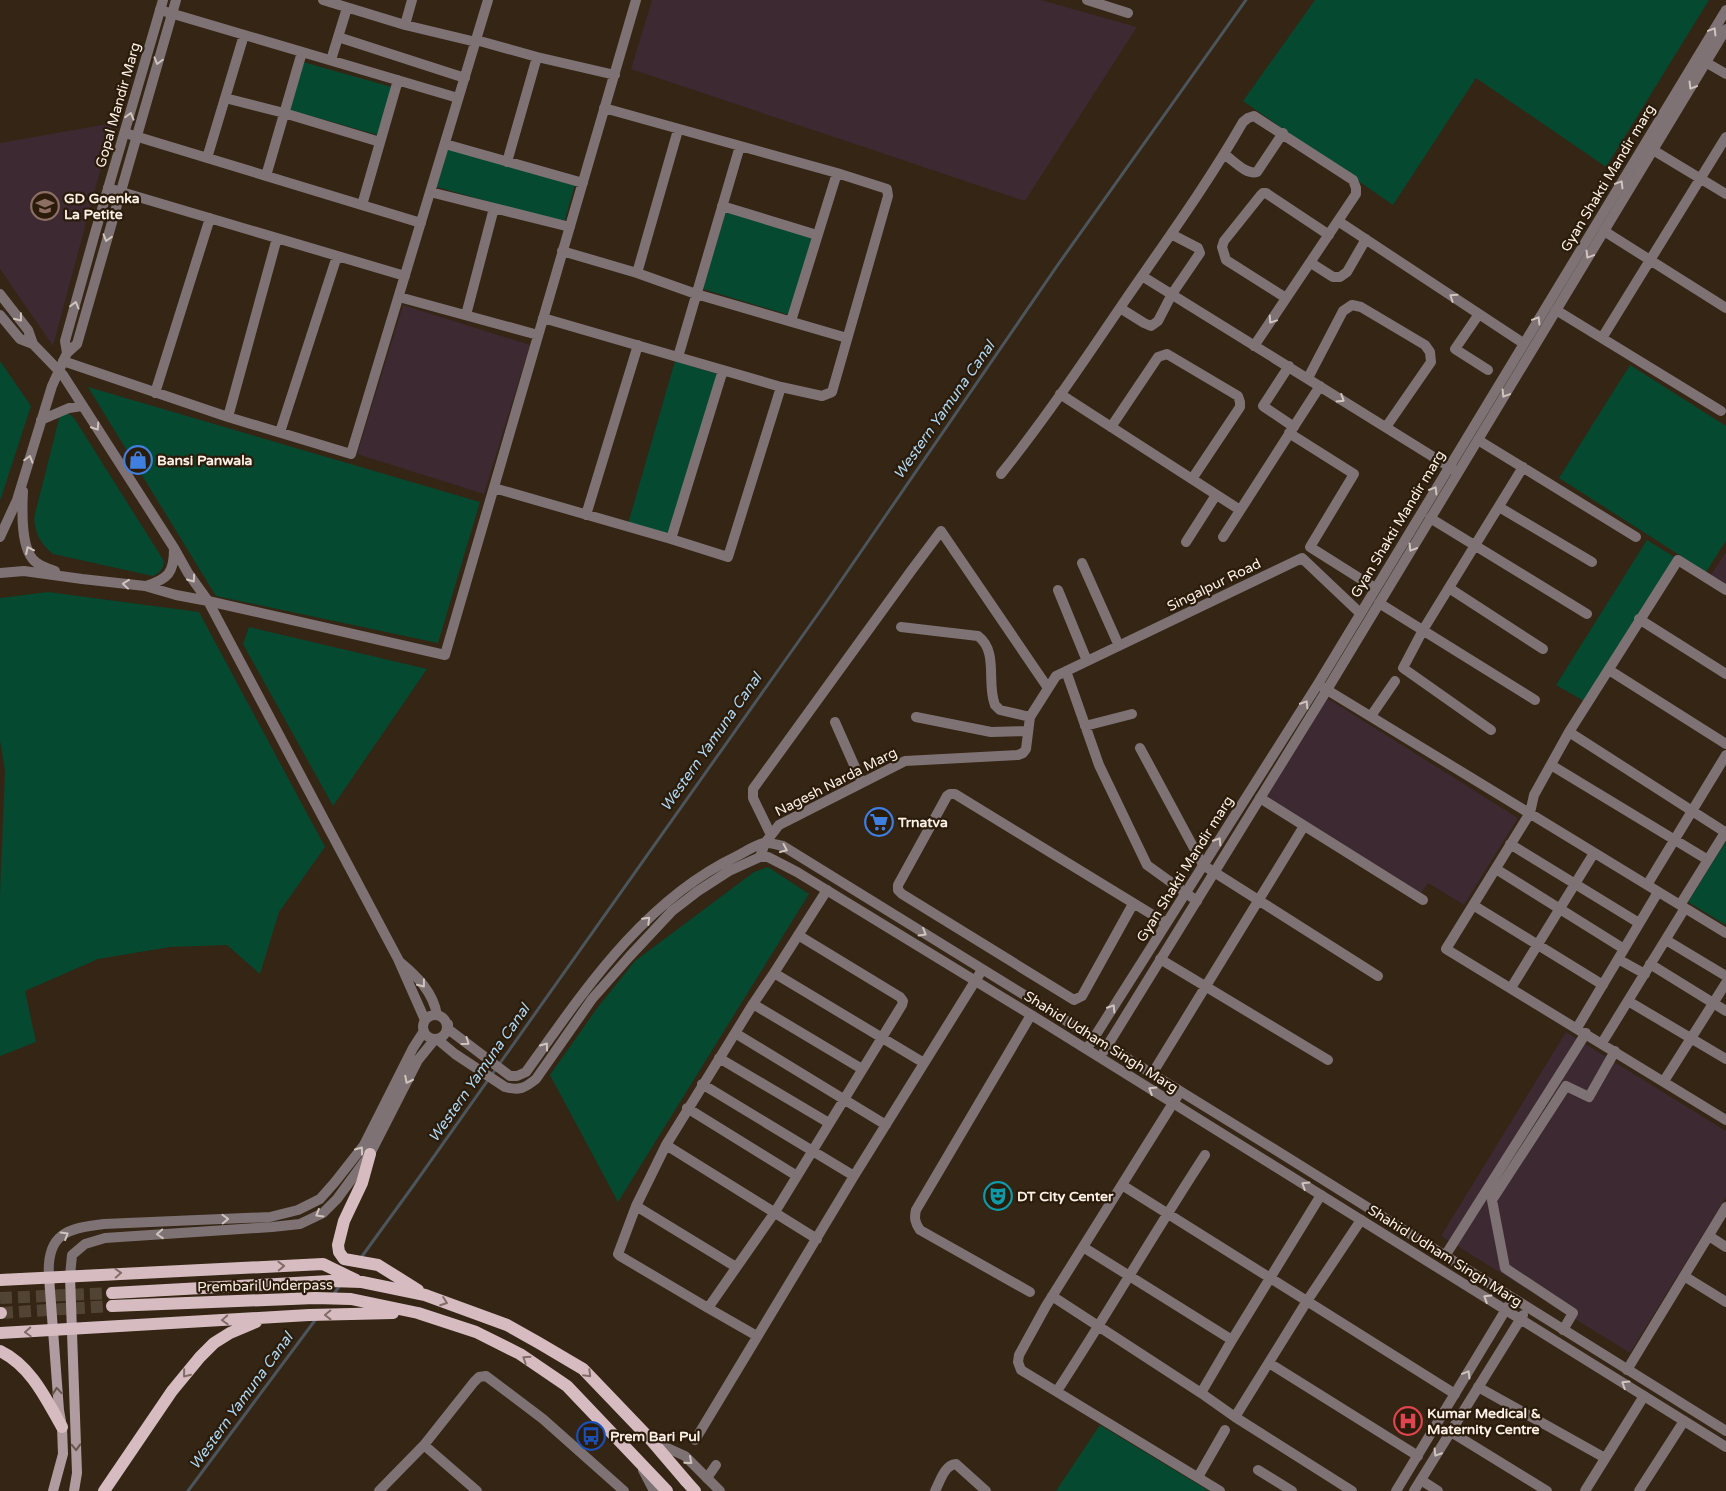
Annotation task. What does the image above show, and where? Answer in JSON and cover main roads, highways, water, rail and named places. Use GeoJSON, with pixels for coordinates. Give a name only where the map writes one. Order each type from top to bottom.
{"type":"FeatureCollection","features":[{"type":"Feature","properties":{"kind":"main road"},"geometry":{"type":"LineString","coordinates":[[370,1154],[362,1183],[344,1221],[338,1245],[339,1252],[344,1259],[378,1265],[425,1295],[507,1325],[583,1369],[651,1440],[695,1491]]}},
{"type":"Feature","properties":{"kind":"main road"},"geometry":{"type":"LineString","coordinates":[[0,1280],[323,1264],[333,1276]]}},
{"type":"Feature","properties":{"kind":"main road"},"geometry":{"type":"LineString","coordinates":[[70,1276],[77,1474],[74,1491]]}},
{"type":"Feature","properties":{"kind":"main road","name":"Prembari Underpass"},"geometry":{"type":"LineString","coordinates":[[418,1313],[351,1299],[112,1300],[333,1276],[425,1295]]}},
{"type":"Feature","properties":{"kind":"main road"},"geometry":{"type":"LineString","coordinates":[[49,1277],[63,1454],[53,1491]]}},
{"type":"Feature","properties":{"kind":"main road"},"geometry":{"type":"LineString","coordinates":[[0,1333],[309,1315],[418,1313],[476,1332],[520,1354],[567,1386],[667,1491]]}},
{"type":"Feature","properties":{"kind":"main road"},"geometry":{"type":"LineString","coordinates":[[104,1491],[172,1391],[200,1357],[214,1343],[230,1332],[268,1318]]}},
{"type":"Feature","properties":{"kind":"main road"},"geometry":{"type":"LineString","coordinates":[[0,1351],[10,1356],[31,1376],[45,1396],[62,1427]]}},
{"type":"Feature","properties":{"kind":"waterway","name":"Western Yamuna Canal"},"geometry":{"type":"LineString","coordinates":[[360,1259],[825,604],[1057,266],[1246,0]]}},
{"type":"Feature","properties":{"kind":"waterway","name":"Western Yamuna Canal"},"geometry":{"type":"LineString","coordinates":[[333,1295],[341,1284]]}},
{"type":"Feature","properties":{"kind":"waterway","name":"Western Yamuna Canal"},"geometry":{"type":"LineString","coordinates":[[188,1491],[316,1319]]}},
{"type":"Feature","properties":{"kind":"tunnel"},"geometry":{"type":"LineString","coordinates":[[0,1298],[112,1293]]}},
{"type":"Feature","properties":{"kind":"tunnel"},"geometry":{"type":"LineString","coordinates":[[1,1313],[112,1306]]}},
{"type":"Feature","properties":{"kind":"place","name":"GD Goenka La Petite"},"geometry":{"type":"Point","coordinates":[45,206]}},
{"type":"Feature","properties":{"kind":"place","name":"Bansi Panwala"},"geometry":{"type":"Point","coordinates":[138,460]}},
{"type":"Feature","properties":{"kind":"place","name":"Trnatva"},"geometry":{"type":"Point","coordinates":[879,822]}},
{"type":"Feature","properties":{"kind":"place","name":"DT City Center"},"geometry":{"type":"Point","coordinates":[998,1196]}},
{"type":"Feature","properties":{"kind":"place","name":"Kumar Medical & Maternity Centre"},"geometry":{"type":"Point","coordinates":[1408,1421]}},
{"type":"Feature","properties":{"kind":"place","name":"Prem Bari Pul"},"geometry":{"type":"Point","coordinates":[591,1436]}}]}
